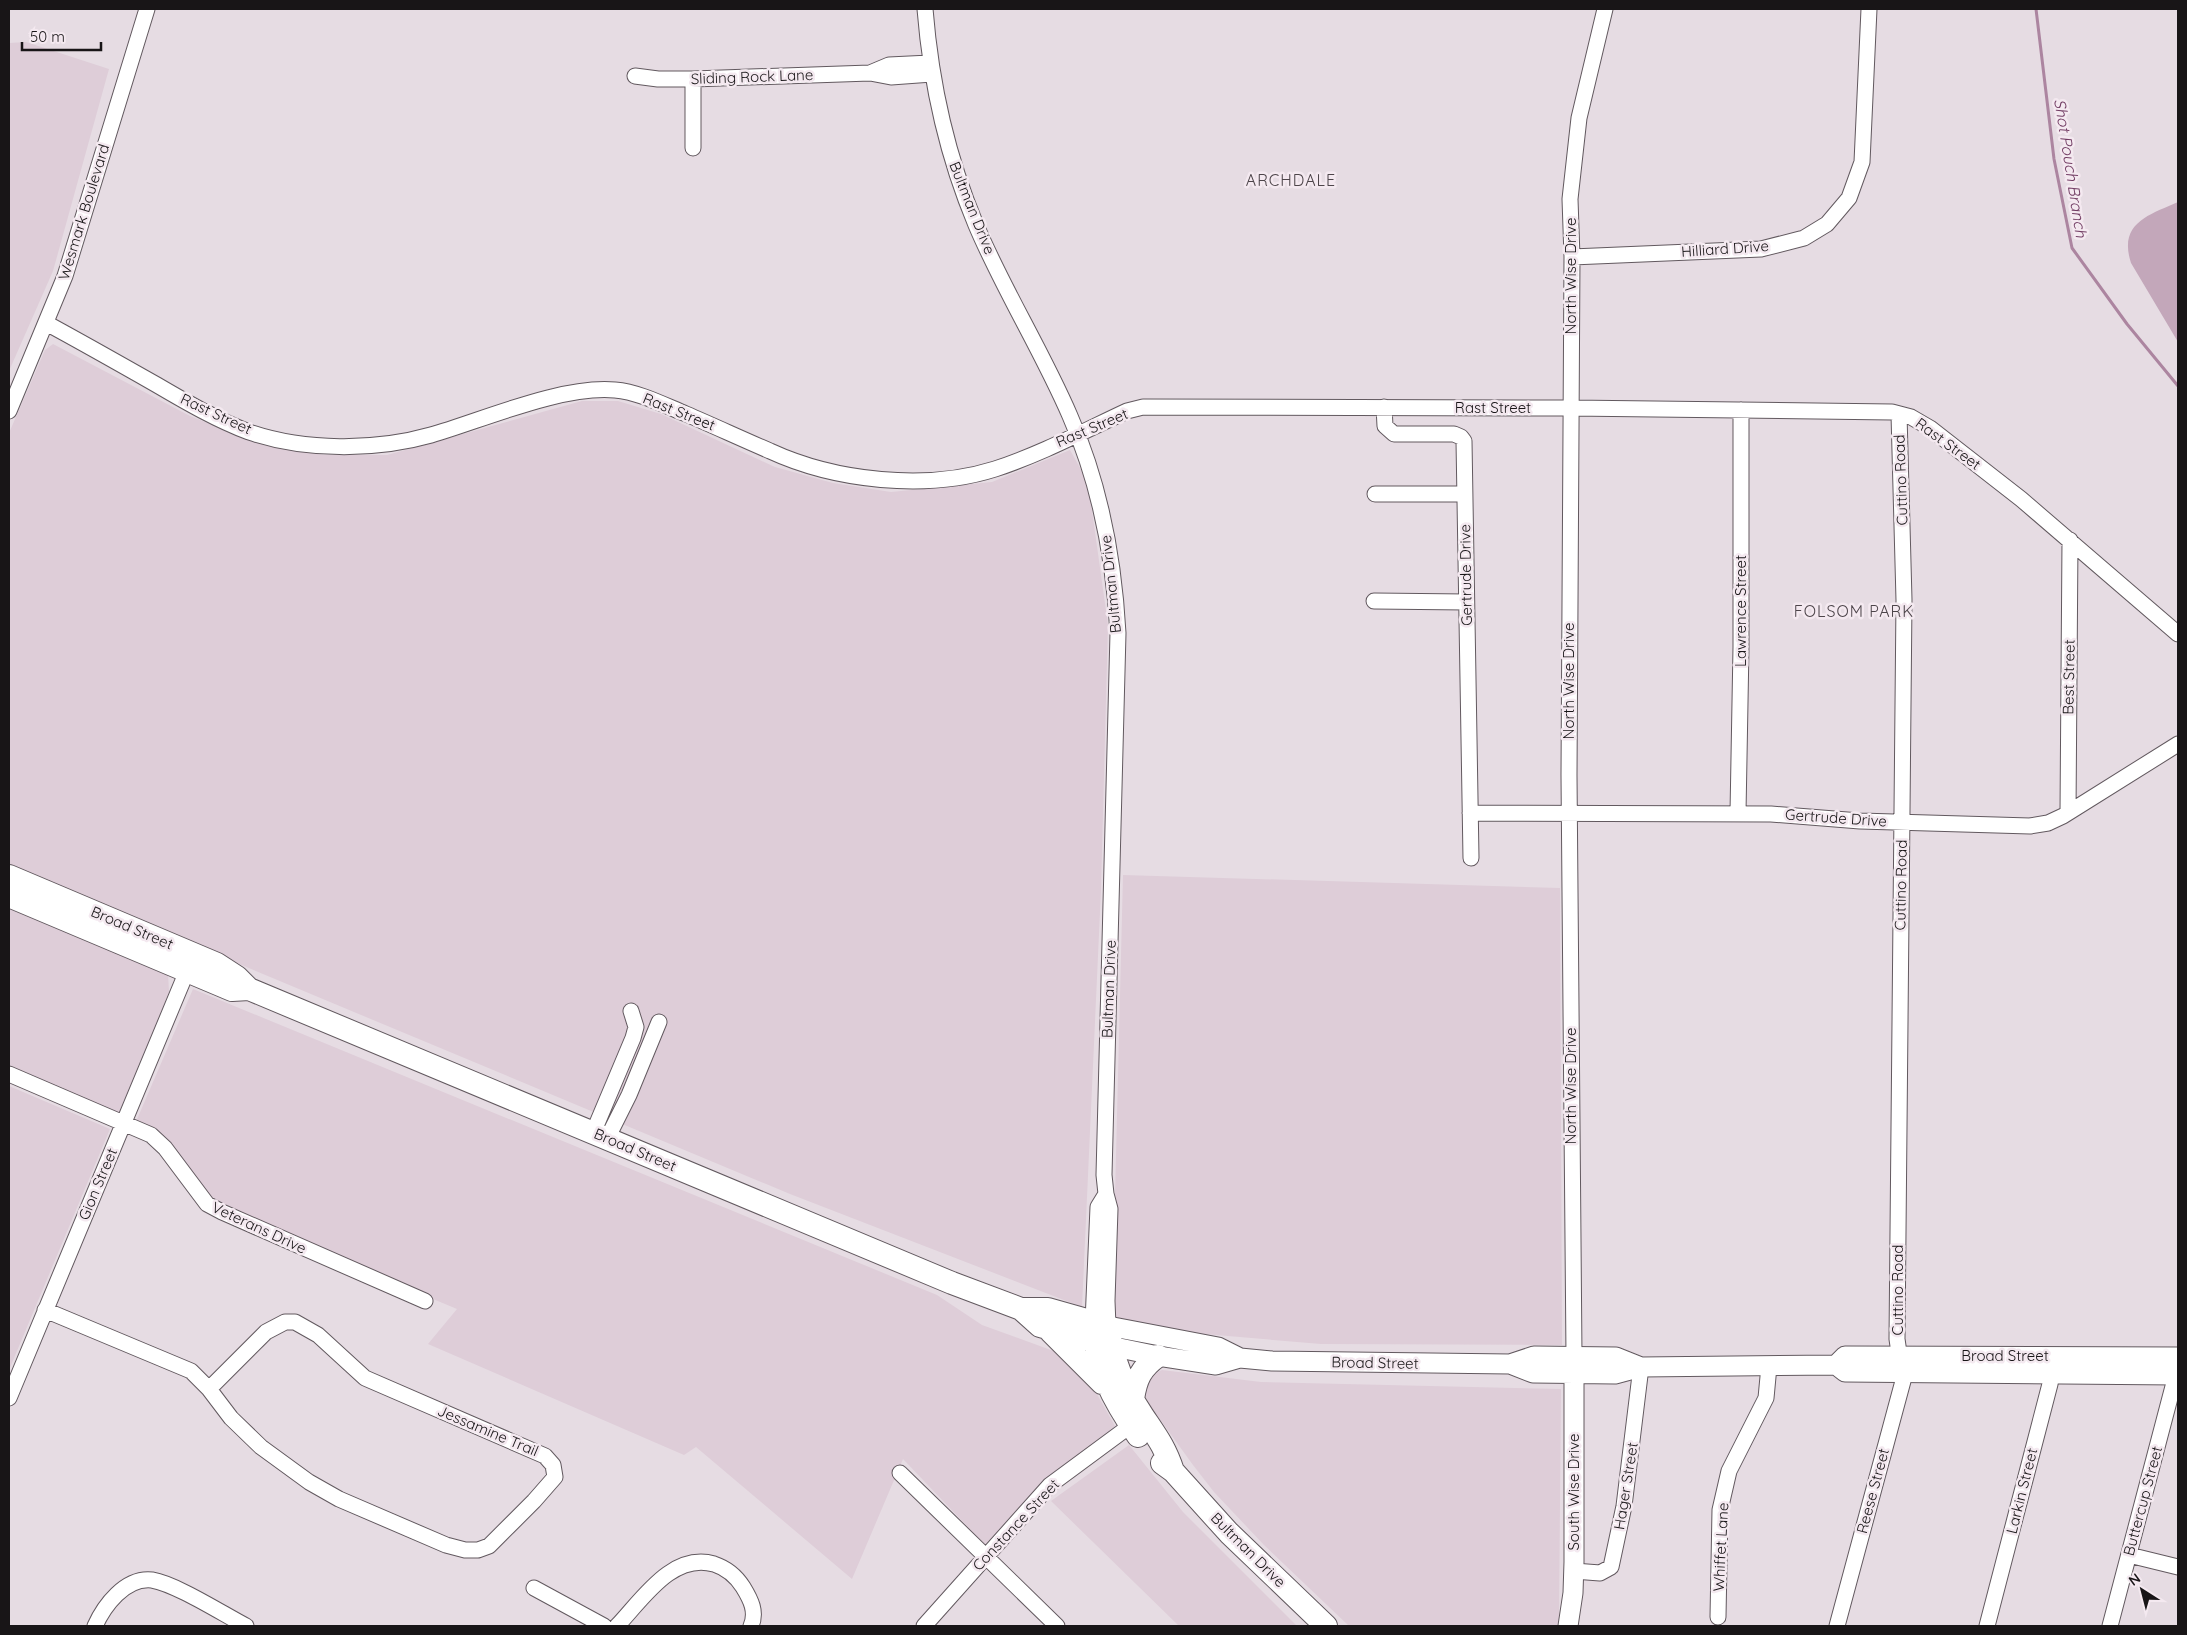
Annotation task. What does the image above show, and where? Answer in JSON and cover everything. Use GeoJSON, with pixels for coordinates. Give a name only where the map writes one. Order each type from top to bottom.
{"type":"FeatureCollection","features":[{"type":"Feature","properties":{"kind":"highway","name":"Broad Street"},"geometry":{"type":"LineString","coordinates":[[9,876],[217,964],[237,977],[249,989],[1021,1310],[1040,1326],[1101,1334]]}},
{"type":"Feature","properties":{"kind":"highway","name":"Broad Street"},"geometry":{"type":"LineString","coordinates":[[9,896],[232,990],[249,989]]}},
{"type":"Feature","properties":{"kind":"highway","name":"Broad Street"},"geometry":{"type":"LineString","coordinates":[[1021,1310],[1048,1309],[1101,1334]]}},
{"type":"Feature","properties":{"kind":"highway"},"geometry":{"type":"LineString","coordinates":[[1046,1328],[1077,1356],[1108,1389]]}},
{"type":"Feature","properties":{"kind":"highway","name":"Bultman Drive"},"geometry":{"type":"LineString","coordinates":[[1101,1334],[1100,1366],[1108,1389],[1135,1413],[1166,1450],[1173,1471],[1229,1534],[1326,1626]]}},
{"type":"Feature","properties":{"kind":"highway","name":"Bultman Drive"},"geometry":{"type":"LineString","coordinates":[[1101,1334],[1124,1382],[1135,1413]]}},
{"type":"Feature","properties":{"kind":"highway"},"geometry":{"type":"LineString","coordinates":[[1135,1413],[1138,1376],[1148,1363],[1158,1356]]}},
{"type":"Feature","properties":{"kind":"main road","name":"Broad Street"},"geometry":{"type":"LineString","coordinates":[[1101,1334],[1218,1347],[1240,1358]]}},
{"type":"Feature","properties":{"kind":"main road","name":"Broad Street"},"geometry":{"type":"LineString","coordinates":[[1101,1334],[1158,1356],[1216,1365],[1240,1358],[1295,1362],[1510,1364],[1533,1373],[1616,1356],[1641,1367],[1836,1365],[1845,1356],[1901,1364],[2052,1365],[2177,1369]]}},
{"type":"Feature","properties":{"kind":"main road","name":"South Wise Drive"},"geometry":{"type":"LineString","coordinates":[[1568,1626],[1574,1572],[1574,1365]]}},
{"type":"Feature","properties":{"kind":"street","name":"Wesmark Boulevard"},"geometry":{"type":"LineString","coordinates":[[9,411],[65,276],[147,9]]}},
{"type":"Feature","properties":{"kind":"street","name":"Bultman Drive"},"geometry":{"type":"LineString","coordinates":[[925,9],[931,69],[950,153],[976,225],[1057,386],[1077,433],[1092,476],[1110,550],[1118,629],[1106,1077],[1106,1194],[1098,1208],[1101,1334]]}},
{"type":"Feature","properties":{"kind":"street","name":"North Wise Drive"},"geometry":{"type":"LineString","coordinates":[[1574,1365],[1569,813],[1572,257],[1570,199],[1579,118],[1605,9]]}},
{"type":"Feature","properties":{"kind":"street","name":"Hilliard Drive"},"geometry":{"type":"LineString","coordinates":[[1572,257],[1761,249],[1804,238],[1828,224],[1848,198],[1862,162],[1869,9]]}},
{"type":"Feature","properties":{"kind":"street","name":"Sliding Rock Lane"},"geometry":{"type":"LineString","coordinates":[[635,76],[658,80],[870,73],[891,77],[931,69]]}},
{"type":"Feature","properties":{"kind":"street"},"geometry":{"type":"LineString","coordinates":[[693,79],[694,148]]}},
{"type":"Feature","properties":{"kind":"street","name":"Rast Street"},"geometry":{"type":"LineString","coordinates":[[46,323],[202,410],[249,432],[287,441],[338,447],[378,444],[422,437],[548,399],[594,390],[617,390],[646,399],[786,458],[816,468],[881,480],[927,480],[975,474],[1025,458],[1077,433],[1143,407],[1879,411],[1911,417],[1930,428],[2070,540],[2178,634]]}},
{"type":"Feature","properties":{"kind":"street","name":"Gertrude Drive"},"geometry":{"type":"LineString","coordinates":[[1384,407],[1385,426],[1394,434],[1454,434],[1461,437],[1465,447],[1466,602],[1472,858]]}},
{"type":"Feature","properties":{"kind":"street","name":"Lawrence Street"},"geometry":{"type":"LineString","coordinates":[[1738,813],[1741,647],[1741,410]]}},
{"type":"Feature","properties":{"kind":"street","name":"Cuttino Road"},"geometry":{"type":"LineString","coordinates":[[1899,414],[1904,600],[1897,1329],[1901,1364]]}},
{"type":"Feature","properties":{"kind":"street"},"geometry":{"type":"LineString","coordinates":[[1375,494],[1465,494]]}},
{"type":"Feature","properties":{"kind":"street","name":"Best Street"},"geometry":{"type":"LineString","coordinates":[[2068,813],[2070,540]]}},
{"type":"Feature","properties":{"kind":"street"},"geometry":{"type":"LineString","coordinates":[[1374,601],[1466,602]]}},
{"type":"Feature","properties":{"kind":"street","name":"Gertrude Drive"},"geometry":{"type":"LineString","coordinates":[[1470,813],[1738,813],[1901,823],[2030,826],[2048,823],[2068,813],[2178,744]]}},
{"type":"Feature","properties":{"kind":"street","name":"Gion Street"},"geometry":{"type":"LineString","coordinates":[[9,1398],[188,971]]}},
{"type":"Feature","properties":{"kind":"street"},"geometry":{"type":"LineString","coordinates":[[600,1136],[636,1027],[631,1011]]}},
{"type":"Feature","properties":{"kind":"street"},"geometry":{"type":"LineString","coordinates":[[600,1136],[629,1095],[659,1022]]}},
{"type":"Feature","properties":{"kind":"street","name":"Veterans Drive"},"geometry":{"type":"LineString","coordinates":[[9,1074],[151,1135],[165,1148],[207,1204],[425,1301]]}},
{"type":"Feature","properties":{"kind":"street","name":"Jessamine Trail"},"geometry":{"type":"LineString","coordinates":[[45,1310],[192,1371],[209,1388],[231,1418],[261,1447],[321,1491],[456,1548],[478,1550],[489,1546],[555,1477],[553,1465],[545,1456],[365,1378],[318,1335],[295,1322],[285,1322],[266,1332],[209,1388]]}},
{"type":"Feature","properties":{"kind":"street","name":"Reese Street"},"geometry":{"type":"LineString","coordinates":[[1837,1626],[1902,1384],[1901,1364]]}},
{"type":"Feature","properties":{"kind":"street","name":"Larkin Street"},"geometry":{"type":"LineString","coordinates":[[1987,1626],[2052,1365]]}},
{"type":"Feature","properties":{"kind":"street","name":"Whiffet Lane"},"geometry":{"type":"LineString","coordinates":[[1718,1617],[1720,1510],[1730,1471],[1766,1398],[1769,1366]]}},
{"type":"Feature","properties":{"kind":"street","name":"Hager Street"},"geometry":{"type":"LineString","coordinates":[[1574,1572],[1600,1573],[1612,1567],[1624,1506],[1641,1367]]}},
{"type":"Feature","properties":{"kind":"street","name":"Buttercup Street"},"geometry":{"type":"LineString","coordinates":[[2110,1626],[2177,1369]]}},
{"type":"Feature","properties":{"kind":"street","name":"Constance Street"},"geometry":{"type":"LineString","coordinates":[[924,1626],[1050,1485],[1135,1413]]}},
{"type":"Feature","properties":{"kind":"street"},"geometry":{"type":"LineString","coordinates":[[900,1473],[1057,1626]]}},
{"type":"Feature","properties":{"kind":"street"},"geometry":{"type":"LineString","coordinates":[[2129,1555],[2178,1567]]}},
{"type":"Feature","properties":{"kind":"street"},"geometry":{"type":"LineString","coordinates":[[617,1626],[665,1576],[687,1563],[698,1562],[721,1566],[741,1584],[754,1610],[751,1626]]}},
{"type":"Feature","properties":{"kind":"street"},"geometry":{"type":"LineString","coordinates":[[94,1626],[106,1605],[121,1591],[141,1581],[151,1580],[192,1597],[246,1626]]}},
{"type":"Feature","properties":{"kind":"street"},"geometry":{"type":"LineString","coordinates":[[534,1588],[604,1626]]}},
{"type":"Feature","properties":{"kind":"shaded area"},"geometry":{"type":"Polygon","coordinates":[[[26,42],[109,69],[53,271],[9,371],[9,43],[26,42]]]}},
{"type":"Feature","properties":{"kind":"shaded area"},"geometry":{"type":"Polygon","coordinates":[[[2178,202],[2178,342],[2131,263],[2128,249],[2129,238],[2139,222],[2147,216],[2178,202]]]}},
{"type":"Feature","properties":{"kind":"shaded area"},"geometry":{"type":"Polygon","coordinates":[[[53,344],[190,416],[267,446],[324,455],[387,455],[582,401],[618,401],[661,414],[775,467],[833,483],[891,492],[992,482],[1070,450],[1088,482],[1108,625],[1101,890],[1082,1307],[790,1194],[9,868],[9,433],[45,350],[53,344]]]}},
{"type":"Feature","properties":{"kind":"shaded area"},"geometry":{"type":"Polygon","coordinates":[[[1123,875],[1560,888],[1562,1345],[1321,1344],[1181,1332],[1112,1317],[1123,875]]]}},
{"type":"Feature","properties":{"kind":"shaded area"},"geometry":{"type":"Polygon","coordinates":[[[9,907],[168,974],[169,992],[120,1114],[9,1067],[9,907]]]}},
{"type":"Feature","properties":{"kind":"shaded area"},"geometry":{"type":"Polygon","coordinates":[[[193,989],[937,1295],[982,1325],[1059,1353],[1085,1373],[1115,1426],[1039,1487],[987,1547],[903,1459],[852,1579],[696,1447],[684,1455],[428,1344],[457,1309],[220,1210],[135,1124],[193,989]]]}},
{"type":"Feature","properties":{"kind":"shaded area"},"geometry":{"type":"Polygon","coordinates":[[[9,1086],[110,1129],[9,1370],[9,1086]]]}},
{"type":"Feature","properties":{"kind":"shaded area"},"geometry":{"type":"Polygon","coordinates":[[[1162,1370],[1261,1382],[1561,1389],[1559,1619],[1557,1626],[1349,1626],[1264,1545],[1214,1492],[1193,1465],[1151,1407],[1144,1394],[1152,1375],[1162,1370]]]}},
{"type":"Feature","properties":{"kind":"shaded area"},"geometry":{"type":"Polygon","coordinates":[[[1129,1445],[1183,1512],[1297,1626],[1179,1626],[1051,1501],[1129,1445]]]}},
{"type":"Feature","properties":{"kind":"waterway","name":"Shot Pouch Branch"},"geometry":{"type":"LineString","coordinates":[[2036,9],[2054,159],[2072,248],[2127,324],[2178,386]]}},
{"type":"Feature","properties":{"kind":"district","name":"ARCHDALE"},"geometry":{"type":"Point","coordinates":[1291,180]}},
{"type":"Feature","properties":{"kind":"district","name":"FOLSOM PARK"},"geometry":{"type":"Point","coordinates":[1854,611]}}]}
